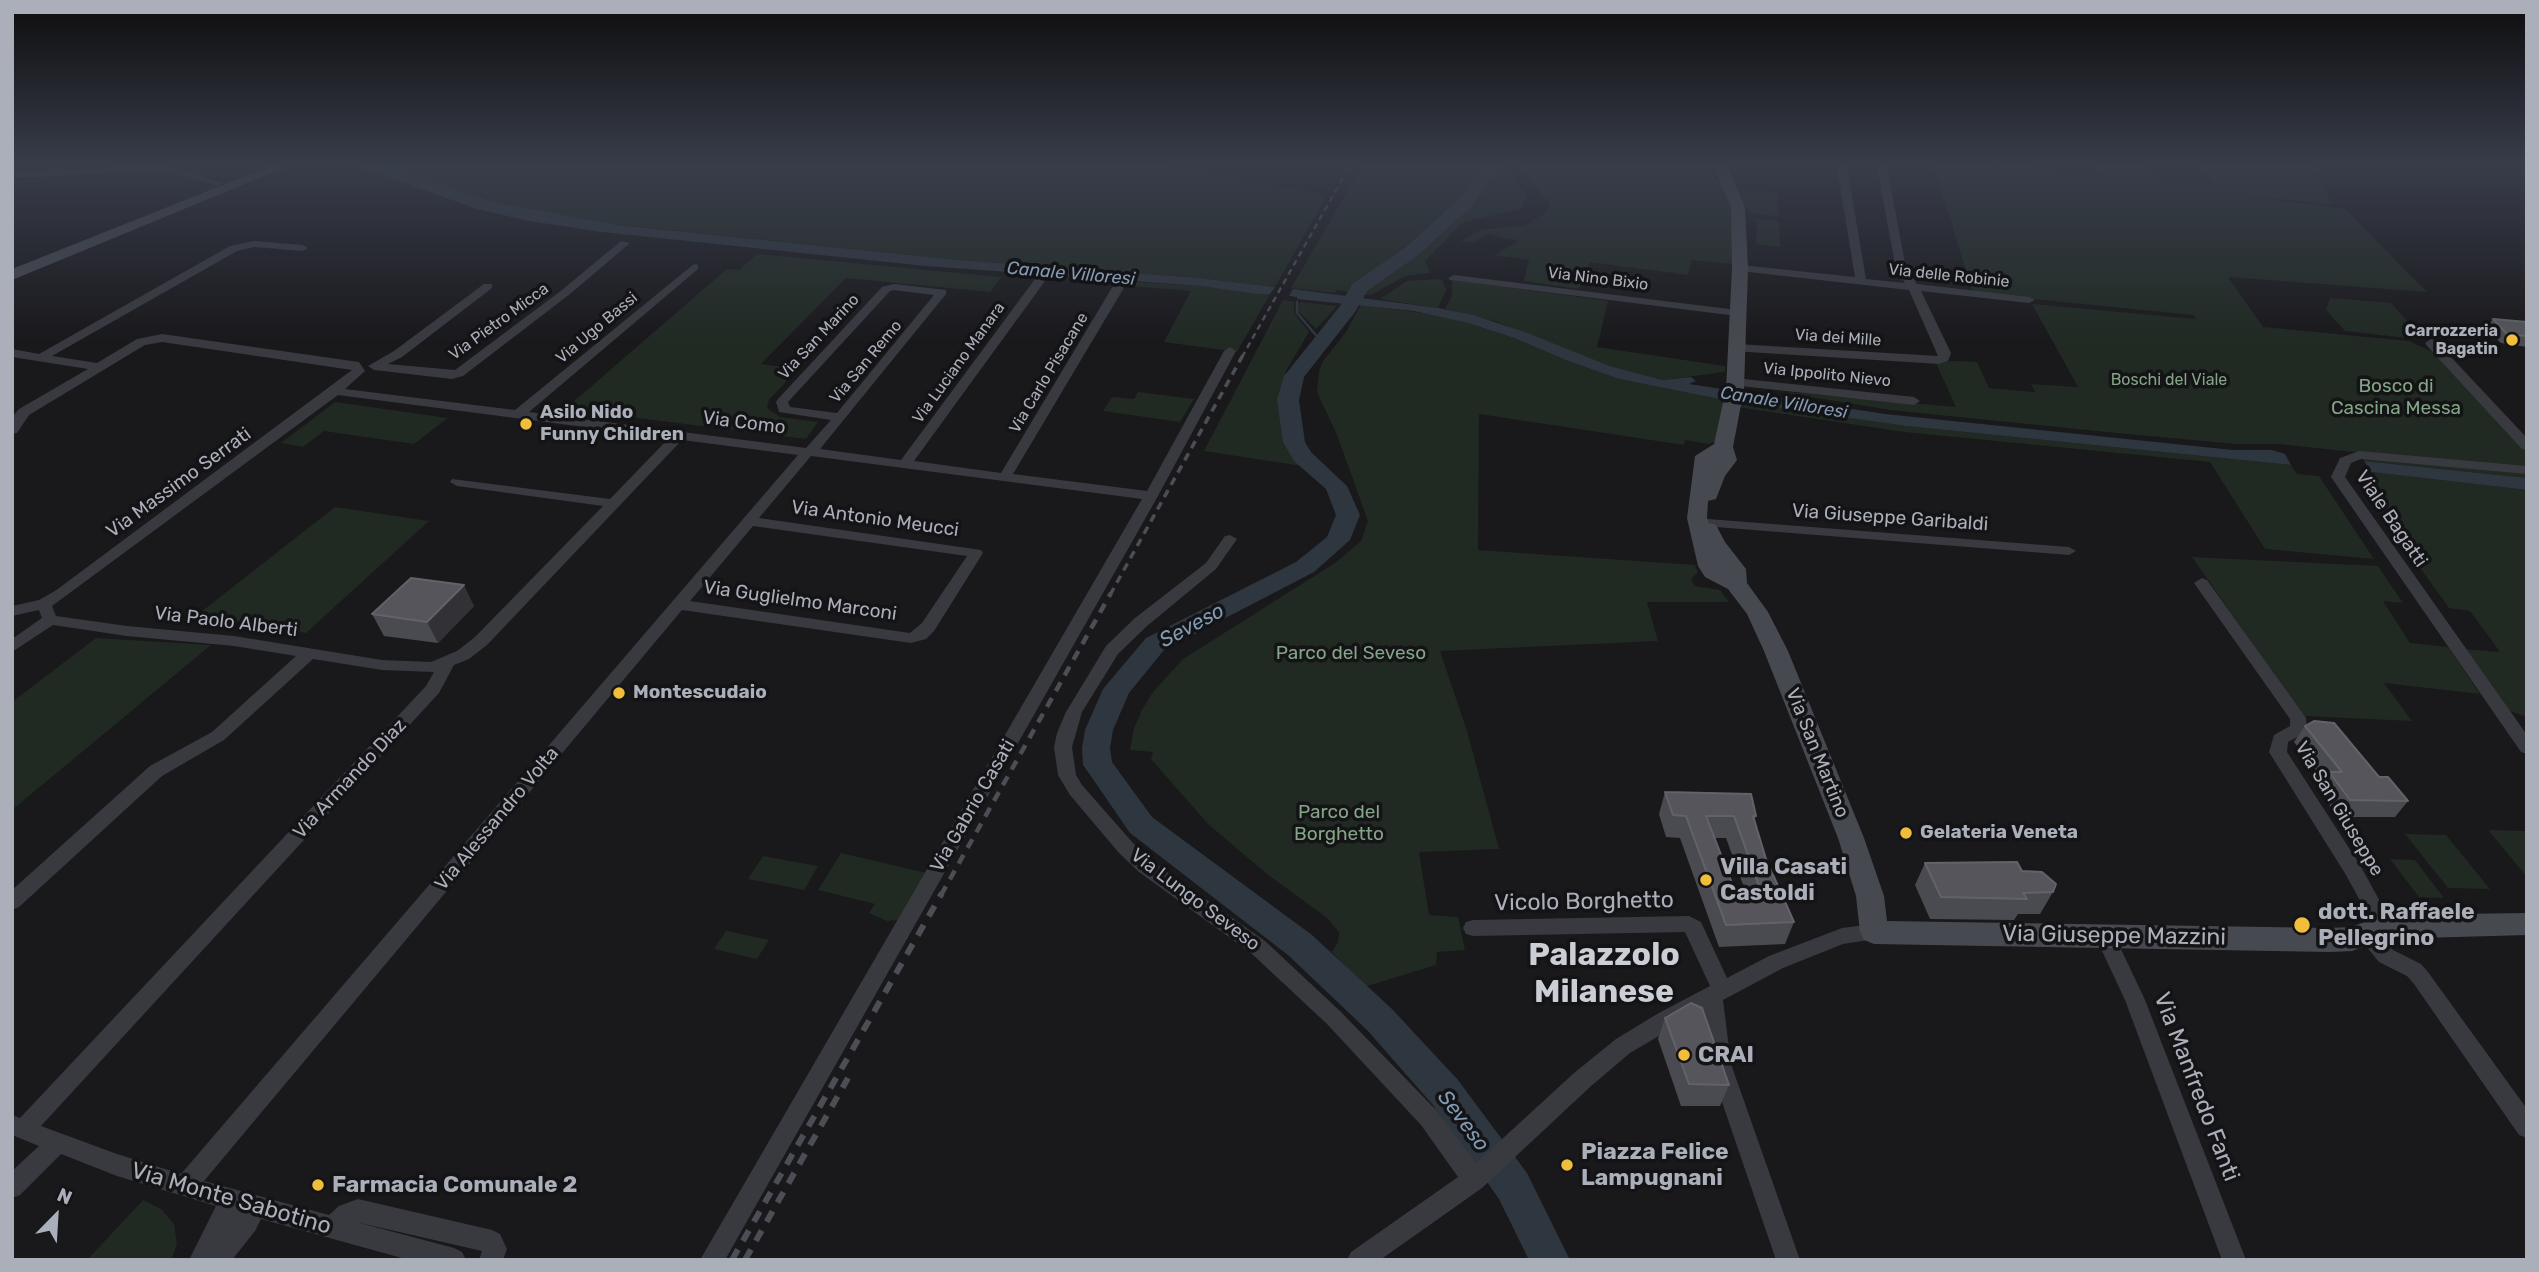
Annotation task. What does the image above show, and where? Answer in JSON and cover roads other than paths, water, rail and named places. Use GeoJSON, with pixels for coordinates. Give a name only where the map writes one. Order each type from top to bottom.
{"type":"FeatureCollection","features":[{"type":"Feature","properties":{"kind":"main road"},"geometry":{"type":"LineString","coordinates":[[12,275],[132,226]]}},
{"type":"Feature","properties":{"kind":"street","name":"Via San Martino"},"geometry":{"type":"LineString","coordinates":[[1736,584],[1735,569],[1715,543],[1708,523],[1710,487],[1715,475],[1727,463],[1723,447],[1735,391],[1740,226]]}},
{"type":"Feature","properties":{"kind":"street"},"geometry":{"type":"LineString","coordinates":[[1852,226],[1861,282]]}},
{"type":"Feature","properties":{"kind":"street"},"geometry":{"type":"LineString","coordinates":[[1893,226],[1901,269],[1914,288]]}},
{"type":"Feature","properties":{"kind":"street","name":"Via Pietro Micca"},"geometry":{"type":"LineString","coordinates":[[374,366],[453,375],[459,373],[566,292],[625,243]]}},
{"type":"Feature","properties":{"kind":"street"},"geometry":{"type":"LineString","coordinates":[[40,358],[234,248],[254,244],[303,248]]}},
{"type":"Feature","properties":{"kind":"street","name":"Via Ugo Bassi"},"geometry":{"type":"LineString","coordinates":[[520,413],[694,267]]}},
{"type":"Feature","properties":{"kind":"street","name":"Via delle Robinie"},"geometry":{"type":"LineString","coordinates":[[1740,268],[2029,300]]}},
{"type":"Feature","properties":{"kind":"street","name":"Via Nino Bixio"},"geometry":{"type":"LineString","coordinates":[[1454,278],[1737,313]]}},
{"type":"Feature","properties":{"kind":"street","name":"Via Luciano Manara"},"geometry":{"type":"LineString","coordinates":[[905,464],[1039,281]]}},
{"type":"Feature","properties":{"kind":"street"},"geometry":{"type":"LineString","coordinates":[[335,391],[359,371],[398,354],[488,286]]}},
{"type":"Feature","properties":{"kind":"street","name":"Via Carlo Pisacane"},"geometry":{"type":"LineString","coordinates":[[1005,477],[1119,286]]}},
{"type":"Feature","properties":{"kind":"street","name":"Via San Marino"},"geometry":{"type":"LineString","coordinates":[[840,417],[790,411],[784,409],[782,402],[886,289],[894,287],[942,292]]}},
{"type":"Feature","properties":{"kind":"street","name":"Via dei Mille"},"geometry":{"type":"LineString","coordinates":[[1736,348],[1939,360],[1944,358],[1945,353],[1914,288]]}},
{"type":"Feature","properties":{"kind":"street","name":"Via San Remo"},"geometry":{"type":"LineString","coordinates":[[810,451],[942,292]]}},
{"type":"Feature","properties":{"kind":"street"},"geometry":{"type":"LineString","coordinates":[[12,430],[21,415],[99,367],[141,342],[162,338],[344,361],[355,365],[359,371]]}},
{"type":"Feature","properties":{"kind":"street"},"geometry":{"type":"LineString","coordinates":[[2431,343],[2527,446]]}},
{"type":"Feature","properties":{"kind":"street","name":"Via Gabrio Casati"},"geometry":{"type":"LineString","coordinates":[[712,1260],[1151,496],[1230,351]]}},
{"type":"Feature","properties":{"kind":"street"},"geometry":{"type":"LineString","coordinates":[[12,354],[99,367]]}},
{"type":"Feature","properties":{"kind":"street","name":"Via Como"},"geometry":{"type":"LineString","coordinates":[[335,391],[1151,496]]}},
{"type":"Feature","properties":{"kind":"street","name":"Via Massimo Serrati"},"geometry":{"type":"LineString","coordinates":[[44,604],[335,391]]}},
{"type":"Feature","properties":{"kind":"street","name":"Via Ippolito Nievo"},"geometry":{"type":"LineString","coordinates":[[1735,391],[1914,401]]}},
{"type":"Feature","properties":{"kind":"street","name":"Via Armando Diaz"},"geometry":{"type":"LineString","coordinates":[[18,1128],[433,690],[446,664],[463,655],[481,640],[680,434]]}},
{"type":"Feature","properties":{"kind":"street","name":"Via San Martino"},"geometry":{"type":"LineString","coordinates":[[1723,447],[1705,456],[1698,496],[1697,518],[1710,569],[1736,584],[1757,612],[1776,650],[1837,801],[1870,896],[1874,932]]}},
{"type":"Feature","properties":{"kind":"street","name":"Via Alessandro Volta"},"geometry":{"type":"LineString","coordinates":[[185,1186],[677,604],[810,451]]}},
{"type":"Feature","properties":{"kind":"street","name":"Viale Bagatti"},"geometry":{"type":"LineString","coordinates":[[2527,470],[2359,455],[2345,461],[2338,477],[2520,729],[2527,748]]}},
{"type":"Feature","properties":{"kind":"street"},"geometry":{"type":"LineString","coordinates":[[457,482],[612,503]]}},
{"type":"Feature","properties":{"kind":"street","name":"Via Antonio Meucci"},"geometry":{"type":"LineString","coordinates":[[750,521],[976,553],[928,627],[916,636]]}},
{"type":"Feature","properties":{"kind":"street","name":"Via Giuseppe Garibaldi"},"geometry":{"type":"LineString","coordinates":[[1708,523],[2069,551]]}},
{"type":"Feature","properties":{"kind":"street","name":"Via Lungo Seveso"},"geometry":{"type":"LineString","coordinates":[[1230,539],[1204,572],[1141,622],[1112,650],[1074,712],[1066,733],[1063,747],[1067,775],[1076,790],[1146,867],[1258,947],[1314,998],[1429,1118],[1479,1177]]}},
{"type":"Feature","properties":{"kind":"street","name":"Via San Giuseppe"},"geometry":{"type":"LineString","coordinates":[[2202,583],[2298,718],[2300,729],[2280,739],[2277,752],[2353,870],[2376,931]]}},
{"type":"Feature","properties":{"kind":"street"},"geometry":{"type":"LineString","coordinates":[[12,611],[44,604],[50,620],[12,648]]}},
{"type":"Feature","properties":{"kind":"street","name":"Via Guglielmo Marconi"},"geometry":{"type":"LineString","coordinates":[[677,604],[907,638],[916,636]]}},
{"type":"Feature","properties":{"kind":"street","name":"Via Paolo Alberti"},"geometry":{"type":"LineString","coordinates":[[50,620],[127,631],[234,641],[417,668],[446,664]]}},
{"type":"Feature","properties":{"kind":"street"},"geometry":{"type":"LineString","coordinates":[[12,902],[156,771],[218,736],[309,653]]}},
{"type":"Feature","properties":{"kind":"street","name":"Vicolo Borghetto"},"geometry":{"type":"LineString","coordinates":[[1473,928],[1689,924],[1694,928],[1717,993]]}},
{"type":"Feature","properties":{"kind":"street","name":"Via Giuseppe Mazzini"},"geometry":{"type":"LineString","coordinates":[[1359,1260],[1479,1177],[1582,1080],[1623,1046],[1664,1020],[1776,962],[1842,936],[1874,932],[2330,940],[2351,939],[2376,931],[2527,924]]}},
{"type":"Feature","properties":{"kind":"street"},"geometry":{"type":"LineString","coordinates":[[2376,931],[2386,956],[2414,970],[2421,978],[2527,1128]]}},
{"type":"Feature","properties":{"kind":"street","name":"Via Manfredo Fanti"},"geometry":{"type":"LineString","coordinates":[[2105,936],[2135,1000],[2234,1260]]}},
{"type":"Feature","properties":{"kind":"street"},"geometry":{"type":"LineString","coordinates":[[1717,993],[1720,1064],[1788,1260]]}},
{"type":"Feature","properties":{"kind":"street","name":"Via Monte Sabotino"},"geometry":{"type":"LineString","coordinates":[[18,1128],[56,1144],[231,1200],[454,1260]]}},
{"type":"Feature","properties":{"kind":"street"},"geometry":{"type":"LineString","coordinates":[[12,1187],[56,1144]]}},
{"type":"Feature","properties":{"kind":"street"},"geometry":{"type":"LineString","coordinates":[[201,1260],[231,1200]]}},
{"type":"Feature","properties":{"kind":"street"},"geometry":{"type":"LineString","coordinates":[[216,1260],[247,1223],[255,1207]]}},
{"type":"Feature","properties":{"kind":"street"},"geometry":{"type":"LineString","coordinates":[[332,1228],[347,1213],[358,1210],[492,1242],[495,1249],[492,1260]]}},
{"type":"Feature","properties":{"kind":"water","name":"Canale Villoresi"},"geometry":{"type":"Polygon","coordinates":[[[565,226],[630,226],[958,260],[1199,278],[1275,287],[1270,294],[1258,294],[1202,286],[926,266],[565,226]]]}},
{"type":"Feature","properties":{"kind":"water"},"geometry":{"type":"Polygon","coordinates":[[[1293,289],[1473,315],[1525,332],[1610,366],[1663,380],[1691,377],[1696,381],[1689,384],[1885,414],[2233,450],[2272,450],[2285,454],[2291,465],[1906,426],[1724,400],[1619,379],[1468,323],[1414,311],[1297,299],[1289,296],[1293,289]]]}},
{"type":"Feature","properties":{"kind":"water"},"geometry":{"type":"Polygon","coordinates":[[[2364,461],[2527,478],[2527,490],[2371,472],[2364,461]]]}},
{"type":"Feature","properties":{"kind":"waterway","name":"Seveso"},"geometry":{"type":"LineString","coordinates":[[1439,226],[1411,252],[1359,288],[1348,308],[1294,376],[1288,400],[1294,442],[1302,456],[1336,486],[1348,515],[1338,540],[1305,567],[1155,644],[1117,689],[1099,730],[1096,748],[1098,765],[1141,825],[1300,945],[1380,1020],[1445,1092],[1513,1186],[1550,1260]]}},
{"type":"Feature","properties":{"kind":"waterway"},"geometry":{"type":"LineString","coordinates":[[1297,302],[1297,313],[1321,341]]}},
{"type":"Feature","properties":{"kind":"railway"},"geometry":{"type":"LineString","coordinates":[[1242,357],[1316,226]]}},
{"type":"Feature","properties":{"kind":"railway"},"geometry":{"type":"LineString","coordinates":[[1110,595],[1243,355]]}},
{"type":"Feature","properties":{"kind":"railway"},"geometry":{"type":"LineString","coordinates":[[941,895],[1111,593]]}},
{"type":"Feature","properties":{"kind":"railway"},"geometry":{"type":"LineString","coordinates":[[732,1260],[942,893]]}},
{"type":"Feature","properties":{"kind":"railway"},"geometry":{"type":"LineString","coordinates":[[745,1260],[848,1078]]}},
{"type":"Feature","properties":{"kind":"place","name":"Carrozzeria Bagatin"},"geometry":{"type":"Point","coordinates":[2512,340]}},
{"type":"Feature","properties":{"kind":"place","name":"Asilo Nido Funny Children"},"geometry":{"type":"Point","coordinates":[526,424]}},
{"type":"Feature","properties":{"kind":"place","name":"Montescudaio"},"geometry":{"type":"Point","coordinates":[619,693]}},
{"type":"Feature","properties":{"kind":"place","name":"Gelateria Veneta"},"geometry":{"type":"Point","coordinates":[1906,833]}},
{"type":"Feature","properties":{"kind":"place","name":"Villa Casati Castoldi"},"geometry":{"type":"Point","coordinates":[1706,880]}},
{"type":"Feature","properties":{"kind":"place","name":"dott. Raffaele Pellegrino"},"geometry":{"type":"Point","coordinates":[2302,925]}},
{"type":"Feature","properties":{"kind":"place","name":"CRAI"},"geometry":{"type":"Point","coordinates":[1684,1055]}},
{"type":"Feature","properties":{"kind":"place","name":"Piazza Felice Lampugnani"},"geometry":{"type":"Point","coordinates":[1567,1165]}},
{"type":"Feature","properties":{"kind":"place","name":"Farmacia Comunale 2"},"geometry":{"type":"Point","coordinates":[318,1185]}},
{"type":"Feature","properties":{"kind":"district","name":"Palazzolo Milanese"},"geometry":{"type":"Point","coordinates":[1604,974]}},
{"type":"Feature","properties":{"kind":"park label","name":"Boschi del Viale"},"geometry":{"type":"Point","coordinates":[2169,380]}},
{"type":"Feature","properties":{"kind":"park label","name":"Bosco di Cascina Messa"},"geometry":{"type":"Point","coordinates":[2396,398]}},
{"type":"Feature","properties":{"kind":"park label","name":"Parco del Seveso"},"geometry":{"type":"Point","coordinates":[1351,654]}},
{"type":"Feature","properties":{"kind":"park label","name":"Parco del Borghetto"},"geometry":{"type":"Point","coordinates":[1339,824]}}]}
